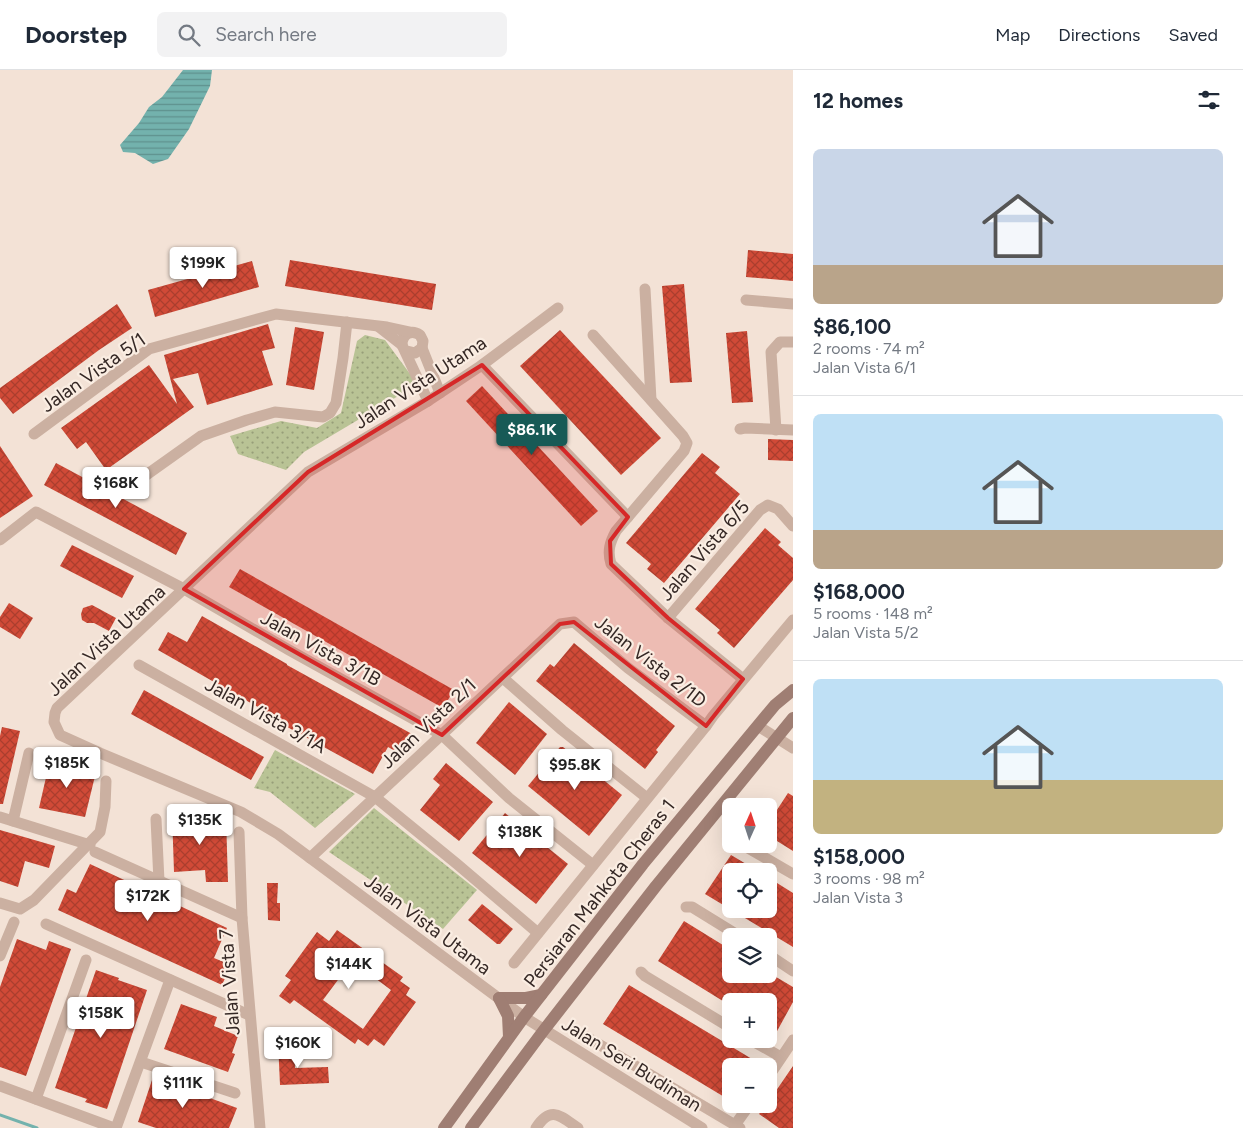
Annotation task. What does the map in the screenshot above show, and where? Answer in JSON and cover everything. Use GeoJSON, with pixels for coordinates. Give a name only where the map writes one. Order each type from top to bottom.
{"type":"FeatureCollection","features":[{"type":"Feature","properties":{"kind":"main road","name":"Persiaran Mahkota Cheras 1"},"geometry":{"type":"LineString","coordinates":[[444,1128],[524,1017],[643,864],[775,705],[793,690]]}},
{"type":"Feature","properties":{"kind":"main road"},"geometry":{"type":"LineString","coordinates":[[471,1128],[544,1030],[656,886],[793,718]]}},
{"type":"Feature","properties":{"kind":"main road"},"geometry":{"type":"LineString","coordinates":[[509,1038],[508,1016],[499,998],[526,998],[541,995]]}},
{"type":"Feature","properties":{"kind":"street"},"geometry":{"type":"LineString","coordinates":[[645,289],[651,400]]}},
{"type":"Feature","properties":{"kind":"street"},"geometry":{"type":"LineString","coordinates":[[746,300],[793,304]]}},
{"type":"Feature","properties":{"kind":"street","name":"Jalan Vista Utama"},"geometry":{"type":"LineString","coordinates":[[544,1030],[278,834],[241,812],[60,735],[53,718],[57,708],[308,472],[428,401],[482,366],[558,308]]}},
{"type":"Feature","properties":{"kind":"street","name":"Jalan Vista 5/1"},"geometry":{"type":"LineString","coordinates":[[34,434],[149,350],[276,314],[347,322],[410,332]]}},
{"type":"Feature","properties":{"kind":"street"},"geometry":{"type":"LineString","coordinates":[[128,488],[201,436],[275,412],[324,417],[330,413],[336,403],[344,358],[347,322]]}},
{"type":"Feature","properties":{"kind":"street","name":"Jalan Vista 5/1"},"geometry":{"type":"LineString","coordinates":[[379,327],[405,348],[428,401]]}},
{"type":"Feature","properties":{"kind":"street"},"geometry":{"type":"LineString","coordinates":[[422,348],[415,352],[405,348],[404,337],[410,332],[420,335],[423,341],[422,348],[440,393]]}},
{"type":"Feature","properties":{"kind":"street"},"geometry":{"type":"LineString","coordinates":[[593,335],[683,436],[686,443],[684,451],[616,530],[610,541],[608,555],[611,564],[668,618],[743,679]]}},
{"type":"Feature","properties":{"kind":"street"},"geometry":{"type":"LineString","coordinates":[[776,430],[771,352],[780,342],[793,342]]}},
{"type":"Feature","properties":{"kind":"street"},"geometry":{"type":"LineString","coordinates":[[482,366],[628,517]]}},
{"type":"Feature","properties":{"kind":"street"},"geometry":{"type":"LineString","coordinates":[[740,429],[793,430]]}},
{"type":"Feature","properties":{"kind":"street","name":"Jalan Vista 6/5"},"geometry":{"type":"LineString","coordinates":[[668,618],[760,510],[768,505],[778,509],[793,526]]}},
{"type":"Feature","properties":{"kind":"street","name":"Jalan Vista 3/1B"},"geometry":{"type":"LineString","coordinates":[[0,540],[36,512],[184,589],[288,650],[442,735],[509,798],[593,866]]}},
{"type":"Feature","properties":{"kind":"street"},"geometry":{"type":"LineString","coordinates":[[514,963],[743,679],[793,620]]}},
{"type":"Feature","properties":{"kind":"street","name":"Jalan Vista 2/1"},"geometry":{"type":"LineString","coordinates":[[310,858],[560,624],[574,622]]}},
{"type":"Feature","properties":{"kind":"street","name":"Jalan Vista 2/1D"},"geometry":{"type":"LineString","coordinates":[[574,622],[628,668],[706,726]]}},
{"type":"Feature","properties":{"kind":"street","name":"Jalan Vista 3/1A"},"geometry":{"type":"LineString","coordinates":[[139,665],[375,797],[538,933]]}},
{"type":"Feature","properties":{"kind":"street"},"geometry":{"type":"LineString","coordinates":[[503,678],[562,730],[647,798]]}},
{"type":"Feature","properties":{"kind":"street"},"geometry":{"type":"LineString","coordinates":[[758,726],[793,748]]}},
{"type":"Feature","properties":{"kind":"street"},"geometry":{"type":"LineString","coordinates":[[13,821],[29,753]]}},
{"type":"Feature","properties":{"kind":"street"},"geometry":{"type":"LineString","coordinates":[[0,903],[20,909],[34,900],[92,848],[100,832],[106,807],[106,781]]}},
{"type":"Feature","properties":{"kind":"street"},"geometry":{"type":"LineString","coordinates":[[0,817],[92,848],[159,881],[242,918]]}},
{"type":"Feature","properties":{"kind":"street"},"geometry":{"type":"LineString","coordinates":[[156,819],[159,881]]}},
{"type":"Feature","properties":{"kind":"street","name":"Jalan Vista 7"},"geometry":{"type":"LineString","coordinates":[[239,832],[242,918],[260,1128]]}},
{"type":"Feature","properties":{"kind":"street"},"geometry":{"type":"LineString","coordinates":[[757,853],[793,874]]}},
{"type":"Feature","properties":{"kind":"street"},"geometry":{"type":"LineString","coordinates":[[686,907],[692,907],[726,928]]}},
{"type":"Feature","properties":{"kind":"street"},"geometry":{"type":"LineString","coordinates":[[0,956],[14,922]]}},
{"type":"Feature","properties":{"kind":"street"},"geometry":{"type":"LineString","coordinates":[[46,924],[249,1015]]}},
{"type":"Feature","properties":{"kind":"street"},"geometry":{"type":"LineString","coordinates":[[36,1099],[86,960]]}},
{"type":"Feature","properties":{"kind":"street"},"geometry":{"type":"LineString","coordinates":[[777,960],[793,971]]}},
{"type":"Feature","properties":{"kind":"street"},"geometry":{"type":"LineString","coordinates":[[641,972],[722,1023]]}},
{"type":"Feature","properties":{"kind":"street"},"geometry":{"type":"LineString","coordinates":[[0,1086],[115,1128],[170,980]]}},
{"type":"Feature","properties":{"kind":"street","name":"Jalan Seri Budiman"},"geometry":{"type":"LineString","coordinates":[[544,1030],[702,1128]]}},
{"type":"Feature","properties":{"kind":"street"},"geometry":{"type":"LineString","coordinates":[[585,1036],[738,1127],[745,1113]]}},
{"type":"Feature","properties":{"kind":"street"},"geometry":{"type":"LineString","coordinates":[[777,1064],[793,1040]]}},
{"type":"Feature","properties":{"kind":"street"},"geometry":{"type":"LineString","coordinates":[[764,1048],[781,1058]]}},
{"type":"Feature","properties":{"kind":"street"},"geometry":{"type":"LineString","coordinates":[[141,1062],[235,1093]]}},
{"type":"Feature","properties":{"kind":"street"},"geometry":{"type":"LineString","coordinates":[[536,1128],[550,1114],[556,1115],[578,1128]]}},
{"type":"Feature","properties":{"kind":"highlighted area"},"geometry":{"type":"Polygon","coordinates":[[[482,365],[628,517],[610,541],[611,564],[668,618],[743,679],[706,726],[574,622],[560,624],[442,735],[184,589],[308,472],[482,365]]]}},
{"type":"Feature","properties":{"kind":"green space"},"geometry":{"type":"Polygon","coordinates":[[[365,335],[385,340],[413,378],[410,389],[304,452],[286,470],[238,454],[230,436],[281,421],[317,428],[341,413],[357,341],[365,335]]]}},
{"type":"Feature","properties":{"kind":"green space"},"geometry":{"type":"Polygon","coordinates":[[[275,750],[355,794],[315,828],[270,792],[254,788],[275,750]]]}},
{"type":"Feature","properties":{"kind":"green space"},"geometry":{"type":"Polygon","coordinates":[[[374,808],[477,890],[443,929],[329,852],[374,808]]]}},
{"type":"Feature","properties":{"kind":"water"},"geometry":{"type":"Polygon","coordinates":[[[183,70],[212,70],[210,86],[189,129],[168,159],[153,164],[135,153],[123,152],[120,145],[139,123],[149,107],[162,97],[183,70]]]}},
{"type":"Feature","properties":{"kind":"building"},"geometry":{"type":"Polygon","coordinates":[[[748,250],[793,254],[793,281],[746,277],[748,250]]]}},
{"type":"Feature","properties":{"kind":"building"},"geometry":{"type":"Polygon","coordinates":[[[290,260],[436,284],[432,310],[285,286],[290,260]]]}},
{"type":"Feature","properties":{"kind":"building"},"geometry":{"type":"Polygon","coordinates":[[[252,261],[259,287],[155,317],[148,290],[252,261]]]}},
{"type":"Feature","properties":{"kind":"building"},"geometry":{"type":"Polygon","coordinates":[[[684,284],[692,382],[670,383],[662,286],[684,284]]]}},
{"type":"Feature","properties":{"kind":"building"},"geometry":{"type":"Polygon","coordinates":[[[117,304],[132,328],[13,414],[0,398],[0,388],[117,304]]]}},
{"type":"Feature","properties":{"kind":"building"},"geometry":{"type":"Polygon","coordinates":[[[268,324],[275,348],[262,351],[273,385],[207,405],[198,373],[173,379],[194,407],[106,470],[86,442],[77,449],[61,428],[149,365],[177,404],[164,355],[268,324]]]}},
{"type":"Feature","properties":{"kind":"building"},"geometry":{"type":"Polygon","coordinates":[[[295,327],[324,332],[314,390],[286,385],[295,327]]]}},
{"type":"Feature","properties":{"kind":"building"},"geometry":{"type":"Polygon","coordinates":[[[560,330],[661,438],[621,475],[520,366],[560,330]]]}},
{"type":"Feature","properties":{"kind":"building"},"geometry":{"type":"Polygon","coordinates":[[[747,331],[753,402],[732,403],[726,333],[747,331]]]}},
{"type":"Feature","properties":{"kind":"building"},"geometry":{"type":"Polygon","coordinates":[[[482,386],[598,511],[581,526],[466,401],[482,386]]]}},
{"type":"Feature","properties":{"kind":"building"},"geometry":{"type":"Polygon","coordinates":[[[768,439],[793,440],[793,461],[768,460],[768,439]]]}},
{"type":"Feature","properties":{"kind":"building"},"geometry":{"type":"Polygon","coordinates":[[[0,446],[33,496],[0,518],[0,446]]]}},
{"type":"Feature","properties":{"kind":"building"},"geometry":{"type":"Polygon","coordinates":[[[702,453],[720,467],[715,473],[740,494],[664,583],[647,569],[651,564],[626,543],[702,453]]]}},
{"type":"Feature","properties":{"kind":"building"},"geometry":{"type":"Polygon","coordinates":[[[56,463],[187,533],[176,555],[44,485],[56,463]]]}},
{"type":"Feature","properties":{"kind":"building"},"geometry":{"type":"Polygon","coordinates":[[[765,528],[781,542],[778,545],[793,558],[793,580],[734,648],[717,633],[720,630],[695,609],[765,528]]]}},
{"type":"Feature","properties":{"kind":"building"},"geometry":{"type":"Polygon","coordinates":[[[72,545],[134,576],[122,598],[60,566],[72,545]]]}},
{"type":"Feature","properties":{"kind":"building"},"geometry":{"type":"Polygon","coordinates":[[[240,569],[454,690],[443,708],[229,587],[240,569]]]}},
{"type":"Feature","properties":{"kind":"building"},"geometry":{"type":"Polygon","coordinates":[[[9,603],[33,618],[20,639],[0,627],[0,617],[9,603]]]}},
{"type":"Feature","properties":{"kind":"building"},"geometry":{"type":"Polygon","coordinates":[[[92,605],[116,618],[109,631],[94,623],[87,623],[82,620],[83,608],[92,605]]]}},
{"type":"Feature","properties":{"kind":"building"},"geometry":{"type":"Polygon","coordinates":[[[202,616],[412,734],[401,754],[388,747],[373,774],[269,717],[270,714],[158,650],[168,632],[187,642],[202,616]]]}},
{"type":"Feature","properties":{"kind":"building"},"geometry":{"type":"Polygon","coordinates":[[[574,643],[675,726],[656,750],[658,752],[645,769],[536,681],[550,664],[554,667],[574,643]]]}},
{"type":"Feature","properties":{"kind":"building"},"geometry":{"type":"Polygon","coordinates":[[[144,690],[264,757],[251,780],[131,714],[144,690]]]}},
{"type":"Feature","properties":{"kind":"building"},"geometry":{"type":"Polygon","coordinates":[[[509,702],[547,734],[515,775],[476,743],[509,702]]]}},
{"type":"Feature","properties":{"kind":"building"},"geometry":{"type":"Polygon","coordinates":[[[2,727],[20,731],[3,804],[0,804],[0,736],[2,727]]]}},
{"type":"Feature","properties":{"kind":"building"},"geometry":{"type":"Polygon","coordinates":[[[560,747],[563,747],[622,795],[589,836],[528,786],[560,747]]]}},
{"type":"Feature","properties":{"kind":"building"},"geometry":{"type":"Polygon","coordinates":[[[50,760],[96,772],[85,817],[39,808],[50,760]]]}},
{"type":"Feature","properties":{"kind":"building"},"geometry":{"type":"Polygon","coordinates":[[[446,763],[493,802],[459,841],[420,810],[440,785],[433,779],[446,763]]]}},
{"type":"Feature","properties":{"kind":"building"},"geometry":{"type":"Polygon","coordinates":[[[788,793],[793,796],[793,851],[778,842],[778,808],[788,793]]]}},
{"type":"Feature","properties":{"kind":"building"},"geometry":{"type":"Polygon","coordinates":[[[195,812],[195,820],[226,818],[228,882],[206,882],[205,870],[174,872],[172,813],[195,812]]]}},
{"type":"Feature","properties":{"kind":"building"},"geometry":{"type":"Polygon","coordinates":[[[505,813],[568,864],[536,904],[472,853],[505,813]]]}},
{"type":"Feature","properties":{"kind":"building"},"geometry":{"type":"Polygon","coordinates":[[[0,830],[55,846],[49,868],[25,861],[18,887],[0,881],[0,830]]]}},
{"type":"Feature","properties":{"kind":"building"},"geometry":{"type":"Polygon","coordinates":[[[731,855],[744,863],[726,863],[731,855]]]}},
{"type":"Feature","properties":{"kind":"building"},"geometry":{"type":"Polygon","coordinates":[[[90,864],[227,928],[214,958],[231,965],[222,985],[58,910],[67,889],[76,893],[90,864]]]}},
{"type":"Feature","properties":{"kind":"building"},"geometry":{"type":"Polygon","coordinates":[[[722,868],[722,904],[705,894],[722,868]]]}},
{"type":"Feature","properties":{"kind":"building"},"geometry":{"type":"Polygon","coordinates":[[[267,883],[278,883],[277,903],[280,903],[280,921],[268,920],[267,883]]]}},
{"type":"Feature","properties":{"kind":"building"},"geometry":{"type":"Polygon","coordinates":[[[777,883],[793,893],[793,947],[777,937],[777,928],[761,928],[745,918],[777,918],[777,883]]]}},
{"type":"Feature","properties":{"kind":"building"},"geometry":{"type":"Polygon","coordinates":[[[482,904],[513,929],[500,944],[497,944],[468,920],[482,904]]]}},
{"type":"Feature","properties":{"kind":"building"},"geometry":{"type":"Polygon","coordinates":[[[684,921],[722,944],[722,983],[777,983],[777,978],[793,987],[793,1002],[777,1031],[777,993],[722,993],[722,1000],[658,961],[684,921]]]}},
{"type":"Feature","properties":{"kind":"building"},"geometry":{"type":"Polygon","coordinates":[[[337,930],[403,977],[400,981],[410,988],[406,995],[416,1002],[384,1046],[374,1039],[368,1046],[358,1039],[355,1044],[294,1000],[290,1004],[279,996],[291,980],[285,976],[317,932],[329,941],[337,930]],[[352,961],[323,1000],[363,1029],[391,990],[352,961]]]}},
{"type":"Feature","properties":{"kind":"building"},"geometry":{"type":"Polygon","coordinates":[[[17,939],[46,950],[49,941],[71,949],[26,1076],[0,1067],[0,987],[17,939]]]}},
{"type":"Feature","properties":{"kind":"building"},"geometry":{"type":"Polygon","coordinates":[[[96,970],[147,990],[107,1109],[85,1102],[87,1099],[55,1088],[96,970]]]}},
{"type":"Feature","properties":{"kind":"building"},"geometry":{"type":"Polygon","coordinates":[[[629,985],[722,1041],[722,1048],[734,1048],[750,1058],[722,1058],[722,1096],[603,1024],[629,985]]]}},
{"type":"Feature","properties":{"kind":"building"},"geometry":{"type":"Polygon","coordinates":[[[181,1004],[217,1017],[214,1026],[238,1036],[232,1053],[235,1054],[228,1072],[164,1049],[181,1004]]]}},
{"type":"Feature","properties":{"kind":"building"},"geometry":{"type":"Polygon","coordinates":[[[294,1041],[295,1068],[328,1067],[329,1083],[280,1085],[278,1042],[294,1041]]]}},
{"type":"Feature","properties":{"kind":"building"},"geometry":{"type":"Polygon","coordinates":[[[793,1066],[793,1128],[779,1128],[759,1114],[777,1113],[777,1089],[793,1066]]]}},
{"type":"Feature","properties":{"kind":"building"},"geometry":{"type":"Polygon","coordinates":[[[153,1077],[237,1108],[229,1128],[156,1128],[138,1122],[153,1077]]]}},
{"type":"Feature","properties":{"kind":"waterway"},"geometry":{"type":"LineString","coordinates":[[0,1115],[37,1128]]}}]}
